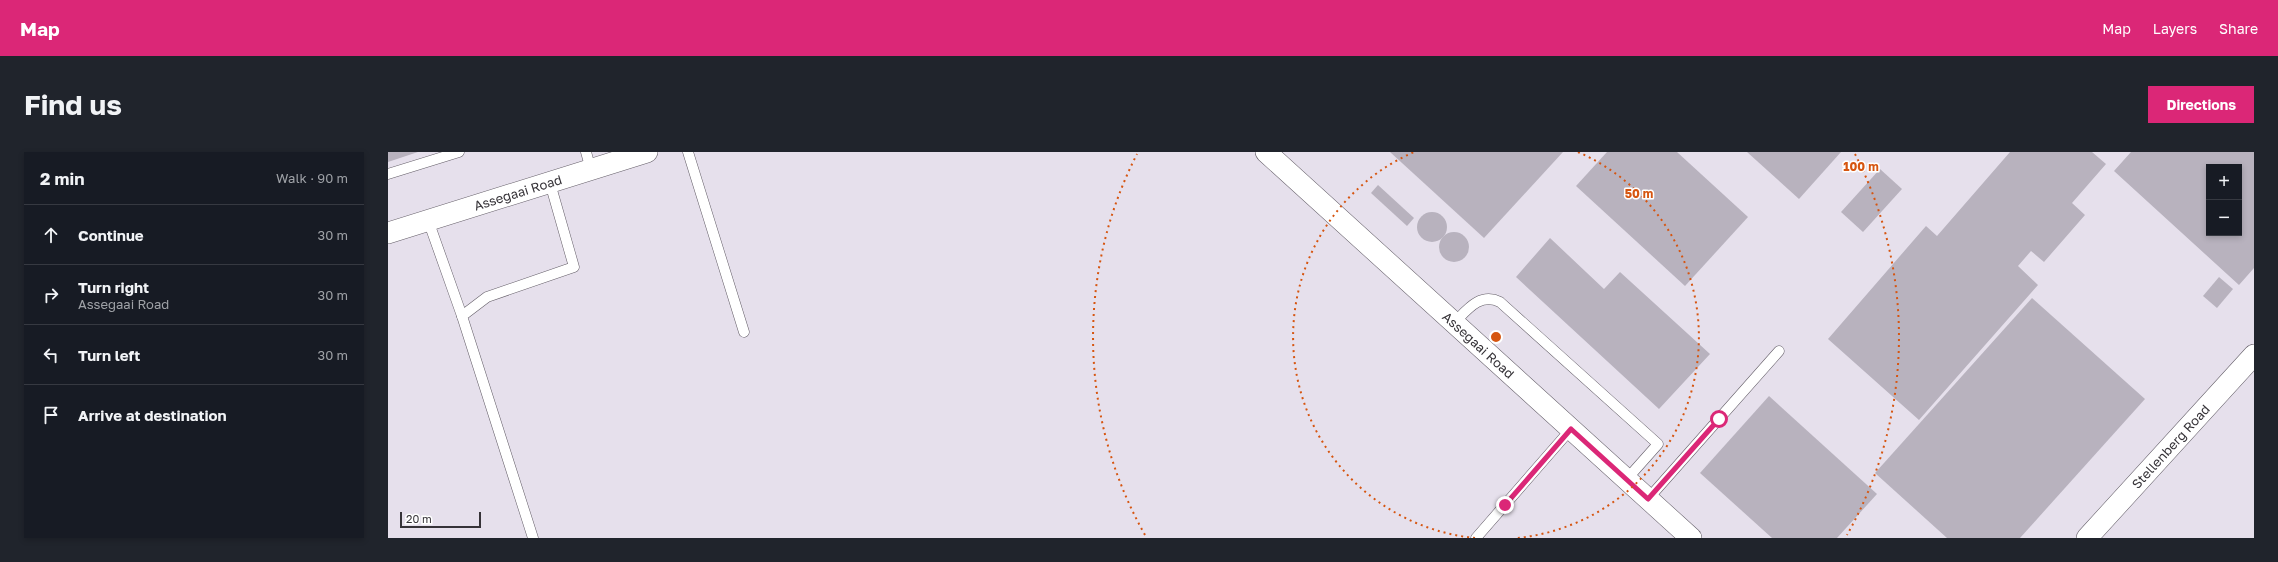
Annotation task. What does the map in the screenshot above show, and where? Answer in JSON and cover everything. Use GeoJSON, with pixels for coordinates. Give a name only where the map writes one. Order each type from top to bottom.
{"type":"FeatureCollection","features":[{"type":"Feature","properties":{"kind":"street","name":"Assegaai Road"},"geometry":{"type":"LineString","coordinates":[[388,233],[550,183],[588,161],[647,152]]}},
{"type":"Feature","properties":{"kind":"street","name":"Assegaai Road"},"geometry":{"type":"LineString","coordinates":[[1266,152],[1691,538]]}},
{"type":"Feature","properties":{"kind":"street","name":"Stellenberg Road"},"geometry":{"type":"LineString","coordinates":[[2088,538],[2254,355]]}},
{"type":"Feature","properties":{"kind":"lane"},"geometry":{"type":"LineString","coordinates":[[388,174],[459,152]]}},
{"type":"Feature","properties":{"kind":"lane"},"geometry":{"type":"LineString","coordinates":[[688,152],[744,332]]}},
{"type":"Feature","properties":{"kind":"lane"},"geometry":{"type":"LineString","coordinates":[[462,316],[487,297],[574,267],[550,183]]}},
{"type":"Feature","properties":{"kind":"lane"},"geometry":{"type":"LineString","coordinates":[[428,220],[462,316],[533,538]]}},
{"type":"Feature","properties":{"kind":"lane"},"geometry":{"type":"LineString","coordinates":[[1454,323],[1470,307],[1483,299],[1488,298],[1500,302],[1652,438],[1658,444],[1626,480]]}},
{"type":"Feature","properties":{"kind":"lane"},"geometry":{"type":"LineString","coordinates":[[1648,499],[1780,352]]}},
{"type":"Feature","properties":{"kind":"lane"},"geometry":{"type":"LineString","coordinates":[[1476,538],[1571,429]]}},
{"type":"Feature","properties":{"kind":"building"},"geometry":{"type":"Polygon","coordinates":[[[388,152],[418,152],[388,162],[388,152]]]}},
{"type":"Feature","properties":{"kind":"building"},"geometry":{"type":"Polygon","coordinates":[[[1390,152],[1563,152],[1484,238],[1390,152]]]}},
{"type":"Feature","properties":{"kind":"building"},"geometry":{"type":"Polygon","coordinates":[[[1607,152],[1677,152],[1748,217],[1685,286],[1576,186],[1607,152]]]}},
{"type":"Feature","properties":{"kind":"building"},"geometry":{"type":"Polygon","coordinates":[[[1747,152],[1841,152],[1799,199],[1747,152]]]}},
{"type":"Feature","properties":{"kind":"building"},"geometry":{"type":"Polygon","coordinates":[[[2010,152],[2092,152],[2106,164],[2072,203],[2085,215],[2044,262],[2031,251],[2018,266],[2038,285],[1919,420],[1828,339],[1926,226],[1937,236],[2010,152]]]}},
{"type":"Feature","properties":{"kind":"building"},"geometry":{"type":"Polygon","coordinates":[[[2131,152],[2254,152],[2254,268],[2239,285],[2114,171],[2131,152]]]}},
{"type":"Feature","properties":{"kind":"building"},"geometry":{"type":"Polygon","coordinates":[[[1880,169],[1902,189],[1863,232],[1841,212],[1880,169]]]}},
{"type":"Feature","properties":{"kind":"building"},"geometry":{"type":"Polygon","coordinates":[[[1378,185],[1414,218],[1407,226],[1371,193],[1378,185]]]}},
{"type":"Feature","properties":{"kind":"building"},"geometry":{"type":"Polygon","coordinates":[[[1432,212],[1442,217],[1447,227],[1442,237],[1432,242],[1422,237],[1417,227],[1422,217],[1432,212]]]}},
{"type":"Feature","properties":{"kind":"building"},"geometry":{"type":"Polygon","coordinates":[[[1454,232],[1464,237],[1469,247],[1464,257],[1454,262],[1444,257],[1439,247],[1444,237],[1454,232]]]}},
{"type":"Feature","properties":{"kind":"building"},"geometry":{"type":"Polygon","coordinates":[[[1550,238],[1604,289],[1620,272],[1710,354],[1659,409],[1516,277],[1550,238]]]}},
{"type":"Feature","properties":{"kind":"building"},"geometry":{"type":"Polygon","coordinates":[[[2219,277],[2233,289],[2217,308],[2203,296],[2219,277]]]}},
{"type":"Feature","properties":{"kind":"building"},"geometry":{"type":"Polygon","coordinates":[[[2032,298],[2145,399],[2020,538],[1947,538],[1875,473],[2032,298]]]}},
{"type":"Feature","properties":{"kind":"building"},"geometry":{"type":"Polygon","coordinates":[[[1769,396],[1877,494],[1837,538],[1772,538],[1700,473],[1769,396]]]}},
{"type":"Feature","properties":{"kind":"route"},"geometry":{"type":"LineString","coordinates":[[1505,505],[1571,429],[1648,499],[1719,419]]}}]}
